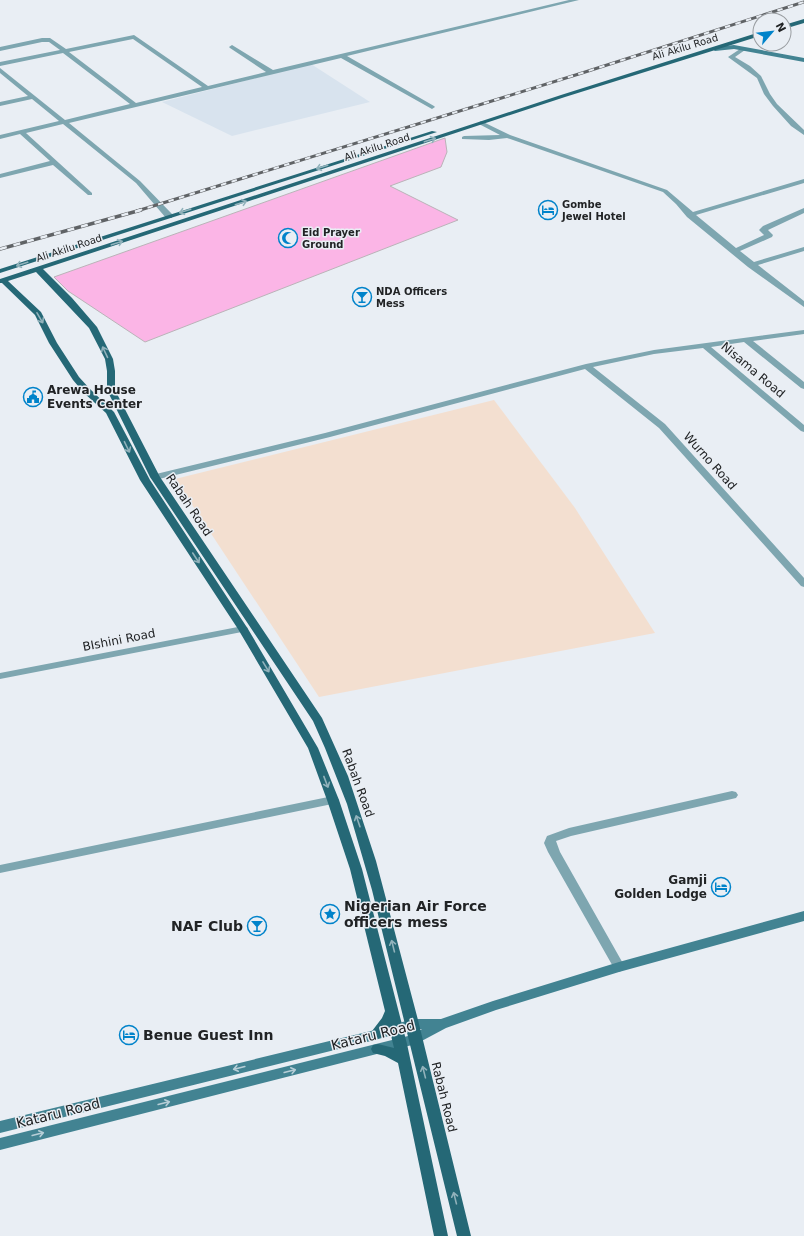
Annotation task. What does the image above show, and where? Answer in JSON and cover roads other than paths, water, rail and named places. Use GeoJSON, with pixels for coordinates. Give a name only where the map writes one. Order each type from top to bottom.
{"type":"FeatureCollection","features":[{"type":"Feature","properties":{"kind":"main road"},"geometry":{"type":"LineString","coordinates":[[792,19],[804,15]]}},
{"type":"Feature","properties":{"kind":"main road"},"geometry":{"type":"LineString","coordinates":[[792,24],[804,20]]}},
{"type":"Feature","properties":{"kind":"main road","name":"Ali Akilu Road"},"geometry":{"type":"LineString","coordinates":[[0,271],[752,31]]}},
{"type":"Feature","properties":{"kind":"main road","name":"Ali Akilu Road"},"geometry":{"type":"LineString","coordinates":[[2,281],[481,123],[752,37]]}},
{"type":"Feature","properties":{"kind":"main road"},"geometry":{"type":"LineString","coordinates":[[596,80],[604,83]]}},
{"type":"Feature","properties":{"kind":"main road","name":"Rabah Road"},"geometry":{"type":"LineString","coordinates":[[38,269],[93,327],[109,360],[112,371],[111,390],[155,477],[318,721],[329,744],[349,796],[371,866],[413,1024],[464,1236]]}},
{"type":"Feature","properties":{"kind":"main road","name":"Rabah Road"},"geometry":{"type":"LineString","coordinates":[[2,281],[18,293],[38,314],[53,343],[76,378],[87,391],[110,412],[145,480],[243,629],[302,726],[313,748],[333,800],[356,869],[400,1044],[441,1236]]}},
{"type":"Feature","properties":{"kind":"main road"},"geometry":{"type":"LineString","coordinates":[[375,1035],[387,1021],[392,1010]]}},
{"type":"Feature","properties":{"kind":"main road"},"geometry":{"type":"LineString","coordinates":[[378,1049],[388,1051],[403,1060]]}},
{"type":"Feature","properties":{"kind":"street"},"geometry":{"type":"LineString","coordinates":[[0,137],[576,0]]}},
{"type":"Feature","properties":{"kind":"street"},"geometry":{"type":"LineString","coordinates":[[0,64],[134,37],[207,88]]}},
{"type":"Feature","properties":{"kind":"street"},"geometry":{"type":"LineString","coordinates":[[746,39],[748,44],[758,48],[804,56]]}},
{"type":"Feature","properties":{"kind":"street"},"geometry":{"type":"LineString","coordinates":[[0,49],[50,40],[134,104]]}},
{"type":"Feature","properties":{"kind":"street"},"geometry":{"type":"LineString","coordinates":[[232,47],[271,72]]}},
{"type":"Feature","properties":{"kind":"street"},"geometry":{"type":"LineString","coordinates":[[715,49],[734,47],[804,60]]}},
{"type":"Feature","properties":{"kind":"street"},"geometry":{"type":"LineString","coordinates":[[743,49],[731,57],[762,80],[767,93],[791,122],[804,133]]}},
{"type":"Feature","properties":{"kind":"street"},"geometry":{"type":"LineString","coordinates":[[342,56],[432,107]]}},
{"type":"Feature","properties":{"kind":"street"},"geometry":{"type":"LineString","coordinates":[[0,70],[138,182],[169,216]]}},
{"type":"Feature","properties":{"kind":"street"},"geometry":{"type":"LineString","coordinates":[[0,104],[33,97]]}},
{"type":"Feature","properties":{"kind":"street"},"geometry":{"type":"LineString","coordinates":[[481,123],[508,136],[665,191],[676,198],[690,215],[804,305]]}},
{"type":"Feature","properties":{"kind":"street"},"geometry":{"type":"LineString","coordinates":[[21,132],[90,194]]}},
{"type":"Feature","properties":{"kind":"street"},"geometry":{"type":"LineString","coordinates":[[464,138],[508,136]]}},
{"type":"Feature","properties":{"kind":"street"},"geometry":{"type":"LineString","coordinates":[[0,176],[56,162]]}},
{"type":"Feature","properties":{"kind":"street"},"geometry":{"type":"LineString","coordinates":[[690,215],[804,181]]}},
{"type":"Feature","properties":{"kind":"street"},"geometry":{"type":"LineString","coordinates":[[734,251],[766,237],[769,235],[763,230],[804,210]]}},
{"type":"Feature","properties":{"kind":"street"},"geometry":{"type":"LineString","coordinates":[[751,264],[804,249]]}},
{"type":"Feature","properties":{"kind":"street"},"geometry":{"type":"LineString","coordinates":[[155,477],[327,435],[586,366],[654,352],[804,332]]}},
{"type":"Feature","properties":{"kind":"street"},"geometry":{"type":"LineString","coordinates":[[745,339],[804,386]]}},
{"type":"Feature","properties":{"kind":"street","name":"Nisama Road"},"geometry":{"type":"LineString","coordinates":[[704,345],[804,429]]}},
{"type":"Feature","properties":{"kind":"street","name":"Wurno Road"},"geometry":{"type":"LineString","coordinates":[[586,366],[662,426],[804,584]]}},
{"type":"Feature","properties":{"kind":"street","name":"BIshini Road"},"geometry":{"type":"LineString","coordinates":[[0,676],[243,629]]}},
{"type":"Feature","properties":{"kind":"street"},"geometry":{"type":"LineString","coordinates":[[619,967],[554,852],[550,843],[551,839],[569,832],[732,795]]}},
{"type":"Feature","properties":{"kind":"street"},"geometry":{"type":"LineString","coordinates":[[0,869],[333,800]]}},
{"type":"Feature","properties":{"kind":"street"},"geometry":{"type":"LineString","coordinates":[[441,1024],[619,967],[804,916]]}},
{"type":"Feature","properties":{"kind":"street","name":"Kataru Road"},"geometry":{"type":"LineString","coordinates":[[0,1127],[375,1035],[413,1024],[441,1024]]}},
{"type":"Feature","properties":{"kind":"street","name":"Kataru Road"},"geometry":{"type":"LineString","coordinates":[[0,1144],[400,1044],[416,1039],[441,1024]]}},
{"type":"Feature","properties":{"kind":"railway"},"geometry":{"type":"LineString","coordinates":[[137,211],[582,73],[804,2]]}},
{"type":"Feature","properties":{"kind":"railway"},"geometry":{"type":"LineString","coordinates":[[0,249],[141,210]]}},
{"type":"Feature","properties":{"kind":"place","name":"Gombe Jewel Hotel"},"geometry":{"type":"Point","coordinates":[548,210]}},
{"type":"Feature","properties":{"kind":"place","name":"Eid Prayer Ground"},"geometry":{"type":"Point","coordinates":[288,238]}},
{"type":"Feature","properties":{"kind":"place","name":"NDA Officers Mess"},"geometry":{"type":"Point","coordinates":[362,297]}},
{"type":"Feature","properties":{"kind":"place","name":"Arewa House Events Center"},"geometry":{"type":"Point","coordinates":[33,397]}},
{"type":"Feature","properties":{"kind":"place","name":"Gamji Golden Lodge"},"geometry":{"type":"Point","coordinates":[721,887]}},
{"type":"Feature","properties":{"kind":"place","name":"Nigerian Air Force officers mess"},"geometry":{"type":"Point","coordinates":[330,914]}},
{"type":"Feature","properties":{"kind":"place","name":"NAF Club"},"geometry":{"type":"Point","coordinates":[257,926]}},
{"type":"Feature","properties":{"kind":"place","name":"Benue Guest Inn"},"geometry":{"type":"Point","coordinates":[129,1035]}}]}
